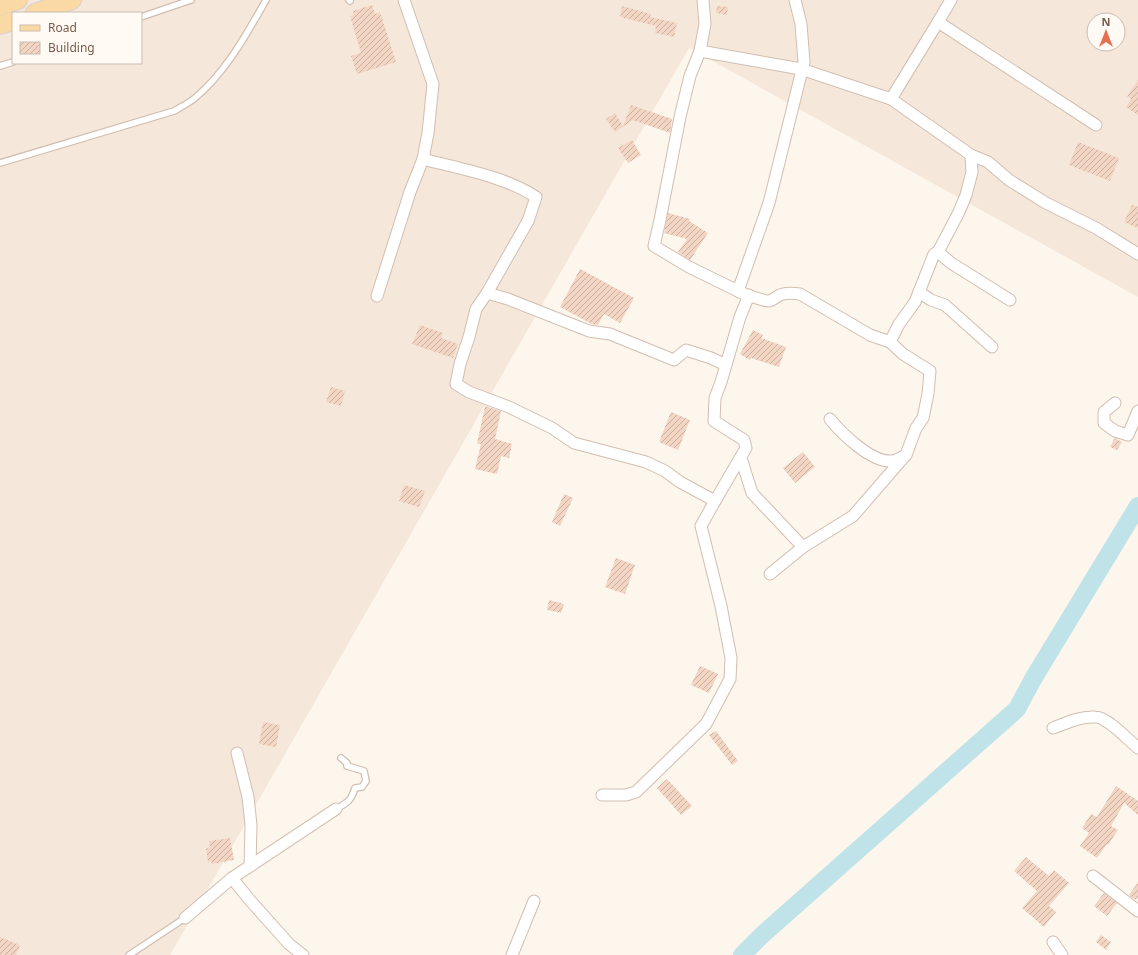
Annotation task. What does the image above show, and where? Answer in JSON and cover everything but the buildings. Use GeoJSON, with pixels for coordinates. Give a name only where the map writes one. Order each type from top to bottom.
{"type":"FeatureCollection","features":[{"type":"Feature","properties":{"kind":"main road"},"geometry":{"type":"LineString","coordinates":[[0,6],[18,0]]}},
{"type":"Feature","properties":{"kind":"main road"},"geometry":{"type":"LineString","coordinates":[[38,12],[72,0]]}},
{"type":"Feature","properties":{"kind":"main road"},"geometry":{"type":"LineString","coordinates":[[0,25],[12,20]]}},
{"type":"Feature","properties":{"kind":"street"},"geometry":{"type":"LineString","coordinates":[[377,296],[410,192],[423,159],[428,133],[433,84],[404,0]]}},
{"type":"Feature","properties":{"kind":"street"},"geometry":{"type":"LineString","coordinates":[[703,0],[705,24],[700,51],[690,76],[680,118],[654,246],[742,294],[768,301],[779,295],[800,294],[870,335],[890,342],[903,354],[930,371],[928,394],[923,418],[916,428],[906,455],[853,516],[803,547],[770,574]]}},
{"type":"Feature","properties":{"kind":"street"},"geometry":{"type":"LineString","coordinates":[[738,291],[769,203],[801,68],[804,62],[801,24],[795,0]]}},
{"type":"Feature","properties":{"kind":"street"},"geometry":{"type":"LineString","coordinates":[[891,99],[951,0]]}},
{"type":"Feature","properties":{"kind":"street"},"geometry":{"type":"LineString","coordinates":[[938,22],[1096,125]]}},
{"type":"Feature","properties":{"kind":"street"},"geometry":{"type":"LineString","coordinates":[[700,51],[801,68],[891,99],[971,155],[988,162],[1009,180],[1046,203],[1096,228],[1138,254]]}},
{"type":"Feature","properties":{"kind":"street"},"geometry":{"type":"LineString","coordinates":[[890,342],[899,324],[915,302],[934,254],[938,252],[959,212],[966,195],[972,172],[971,155]]}},
{"type":"Feature","properties":{"kind":"street"},"geometry":{"type":"LineString","coordinates":[[423,159],[497,179],[523,188],[536,197],[528,221],[487,293],[476,309],[460,364],[456,384],[469,392],[509,407],[552,428],[574,443],[646,462],[665,471],[680,482],[715,501]]}},
{"type":"Feature","properties":{"kind":"street"},"geometry":{"type":"LineString","coordinates":[[938,252],[950,263],[1010,300]]}},
{"type":"Feature","properties":{"kind":"street"},"geometry":{"type":"LineString","coordinates":[[919,292],[931,300],[944,305],[992,348]]}},
{"type":"Feature","properties":{"kind":"street"},"geometry":{"type":"LineString","coordinates":[[487,293],[508,299],[590,331],[610,334],[674,360],[686,350],[712,358],[726,365]]}},
{"type":"Feature","properties":{"kind":"street"},"geometry":{"type":"LineString","coordinates":[[602,796],[626,795],[636,792],[706,724],[730,679],[731,658],[721,606],[701,526],[746,448],[744,440],[714,421],[714,398],[721,382],[740,317],[749,295]]}},
{"type":"Feature","properties":{"kind":"street"},"geometry":{"type":"LineString","coordinates":[[1116,404],[1104,412],[1104,423],[1115,432],[1128,435],[1138,411]]}},
{"type":"Feature","properties":{"kind":"street"},"geometry":{"type":"LineString","coordinates":[[830,419],[846,437],[866,452],[880,459],[890,461],[906,455]]}},
{"type":"Feature","properties":{"kind":"street"},"geometry":{"type":"LineString","coordinates":[[741,458],[752,492],[803,547]]}},
{"type":"Feature","properties":{"kind":"street"},"geometry":{"type":"LineString","coordinates":[[1053,728],[1074,720],[1097,716],[1113,725],[1138,748]]}},
{"type":"Feature","properties":{"kind":"street"},"geometry":{"type":"LineString","coordinates":[[237,753],[248,797],[250,818],[250,866]]}},
{"type":"Feature","properties":{"kind":"street"},"geometry":{"type":"LineString","coordinates":[[185,918],[232,878],[336,809]]}},
{"type":"Feature","properties":{"kind":"street"},"geometry":{"type":"LineString","coordinates":[[1093,876],[1138,911]]}},
{"type":"Feature","properties":{"kind":"street"},"geometry":{"type":"LineString","coordinates":[[232,878],[289,944],[303,955]]}},
{"type":"Feature","properties":{"kind":"street"},"geometry":{"type":"LineString","coordinates":[[512,955],[534,901]]}},
{"type":"Feature","properties":{"kind":"street"},"geometry":{"type":"LineString","coordinates":[[1053,942],[1062,955]]}},
{"type":"Feature","properties":{"kind":"lane"},"geometry":{"type":"LineString","coordinates":[[142,17],[191,0]]}},
{"type":"Feature","properties":{"kind":"lane"},"geometry":{"type":"LineString","coordinates":[[0,163],[174,111],[194,99],[214,80],[242,42],[266,0]]}},
{"type":"Feature","properties":{"kind":"lane"},"geometry":{"type":"LineString","coordinates":[[0,66],[12,62]]}},
{"type":"Feature","properties":{"kind":"lane"},"geometry":{"type":"LineString","coordinates":[[336,809],[348,803],[355,788],[362,787],[366,781],[364,770],[347,766],[347,763],[341,758]]}},
{"type":"Feature","properties":{"kind":"lane"},"geometry":{"type":"LineString","coordinates":[[129,955],[185,918]]}},
{"type":"Feature","properties":{"kind":"shaded area"},"geometry":{"type":"Polygon","coordinates":[[[0,0],[1138,0],[1138,297],[689,48],[170,955],[0,955],[0,0]]]}},
{"type":"Feature","properties":{"kind":"waterway"},"geometry":{"type":"LineString","coordinates":[[742,955],[761,936],[1017,709],[1033,679],[1138,506]]}}]}
